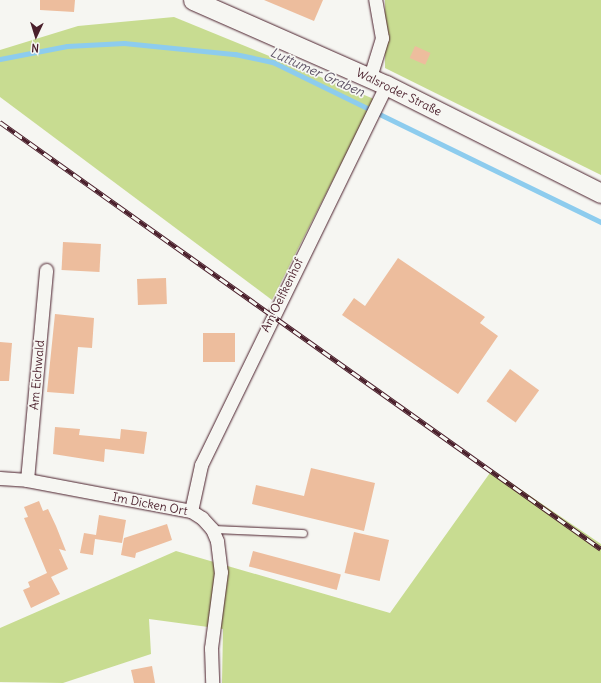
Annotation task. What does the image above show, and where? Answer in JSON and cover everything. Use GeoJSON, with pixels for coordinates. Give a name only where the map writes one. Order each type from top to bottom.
{"type":"FeatureCollection","features":[{"type":"Feature","properties":{"kind":"main road","name":"Walsroder Straße"},"geometry":{"type":"LineString","coordinates":[[193,0],[601,193]]}},
{"type":"Feature","properties":{"kind":"street","name":"Am Oelfkenhof"},"geometry":{"type":"LineString","coordinates":[[191,511],[201,465],[368,121],[378,87],[382,38],[375,0]]}},
{"type":"Feature","properties":{"kind":"street","name":"Am Eichwald"},"geometry":{"type":"LineString","coordinates":[[27,480],[46,270]]}},
{"type":"Feature","properties":{"kind":"street","name":"Im Dicken Ort"},"geometry":{"type":"LineString","coordinates":[[0,478],[27,480],[191,511],[212,529]]}},
{"type":"Feature","properties":{"kind":"street"},"geometry":{"type":"LineString","coordinates":[[212,529],[221,572],[211,648],[212,683]]}},
{"type":"Feature","properties":{"kind":"lane"},"geometry":{"type":"LineString","coordinates":[[212,529],[303,533]]}},
{"type":"Feature","properties":{"kind":"green space"},"geometry":{"type":"Polygon","coordinates":[[[385,0],[601,0],[601,175],[385,68],[385,0]]]}},
{"type":"Feature","properties":{"kind":"green space"},"geometry":{"type":"Polygon","coordinates":[[[174,17],[374,99],[272,300],[0,97],[0,50],[78,26],[174,17]]]}},
{"type":"Feature","properties":{"kind":"green space"},"geometry":{"type":"Polygon","coordinates":[[[492,470],[601,544],[601,683],[222,683],[223,629],[149,619],[151,654],[63,683],[0,682],[0,628],[176,551],[390,613],[492,470]]]}},
{"type":"Feature","properties":{"kind":"building"},"geometry":{"type":"Polygon","coordinates":[[[40,0],[75,0],[74,12],[40,10],[40,0]]]}},
{"type":"Feature","properties":{"kind":"building"},"geometry":{"type":"Polygon","coordinates":[[[264,0],[323,0],[314,21],[264,0]]]}},
{"type":"Feature","properties":{"kind":"building"},"geometry":{"type":"Polygon","coordinates":[[[415,46],[431,53],[425,65],[410,58],[415,46]]]}},
{"type":"Feature","properties":{"kind":"building"},"geometry":{"type":"Polygon","coordinates":[[[63,242],[101,244],[99,272],[62,270],[63,242]]]}},
{"type":"Feature","properties":{"kind":"building"},"geometry":{"type":"Polygon","coordinates":[[[398,258],[485,317],[480,323],[498,336],[458,394],[342,315],[354,298],[365,306],[398,258]]]}},
{"type":"Feature","properties":{"kind":"building"},"geometry":{"type":"Polygon","coordinates":[[[166,278],[167,304],[138,305],[137,279],[166,278]]]}},
{"type":"Feature","properties":{"kind":"building"},"geometry":{"type":"Polygon","coordinates":[[[55,314],[94,318],[92,348],[78,347],[74,394],[47,392],[55,314]]]}},
{"type":"Feature","properties":{"kind":"building"},"geometry":{"type":"Polygon","coordinates":[[[203,333],[235,333],[235,362],[203,362],[203,333]]]}},
{"type":"Feature","properties":{"kind":"building"},"geometry":{"type":"Polygon","coordinates":[[[0,342],[12,343],[9,381],[0,381],[0,342]]]}},
{"type":"Feature","properties":{"kind":"building"},"geometry":{"type":"Polygon","coordinates":[[[510,369],[539,390],[516,423],[486,401],[510,369]]]}},
{"type":"Feature","properties":{"kind":"building"},"geometry":{"type":"Polygon","coordinates":[[[55,427],[80,429],[79,435],[120,439],[121,429],[147,432],[144,454],[105,449],[104,462],[53,454],[55,427]]]}},
{"type":"Feature","properties":{"kind":"building"},"geometry":{"type":"Polygon","coordinates":[[[311,468],[375,483],[364,531],[252,504],[256,485],[304,496],[311,468]]]}},
{"type":"Feature","properties":{"kind":"building"},"geometry":{"type":"Polygon","coordinates":[[[39,501],[43,511],[48,509],[56,526],[66,551],[59,549],[68,569],[51,577],[60,594],[31,608],[23,590],[30,587],[28,582],[47,573],[24,518],[28,517],[24,507],[39,501]]]}},
{"type":"Feature","properties":{"kind":"building"},"geometry":{"type":"Polygon","coordinates":[[[99,515],[126,520],[122,543],[95,539],[93,555],[80,553],[84,533],[96,535],[99,515]]]}},
{"type":"Feature","properties":{"kind":"building"},"geometry":{"type":"Polygon","coordinates":[[[167,524],[172,540],[136,553],[135,558],[121,555],[124,538],[167,524]]]}},
{"type":"Feature","properties":{"kind":"building"},"geometry":{"type":"Polygon","coordinates":[[[354,532],[389,540],[380,581],[345,573],[354,532]]]}},
{"type":"Feature","properties":{"kind":"building"},"geometry":{"type":"Polygon","coordinates":[[[253,551],[341,575],[337,590],[249,566],[253,551]]]}},
{"type":"Feature","properties":{"kind":"building"},"geometry":{"type":"Polygon","coordinates":[[[152,666],[155,683],[134,683],[131,670],[152,666]]]}},
{"type":"Feature","properties":{"kind":"waterway","name":"Luttumer Graben"},"geometry":{"type":"LineString","coordinates":[[0,59],[67,46],[124,43],[235,54],[273,62],[601,222]]}},
{"type":"Feature","properties":{"kind":"railway"},"geometry":{"type":"LineString","coordinates":[[0,122],[601,549]]}}]}
